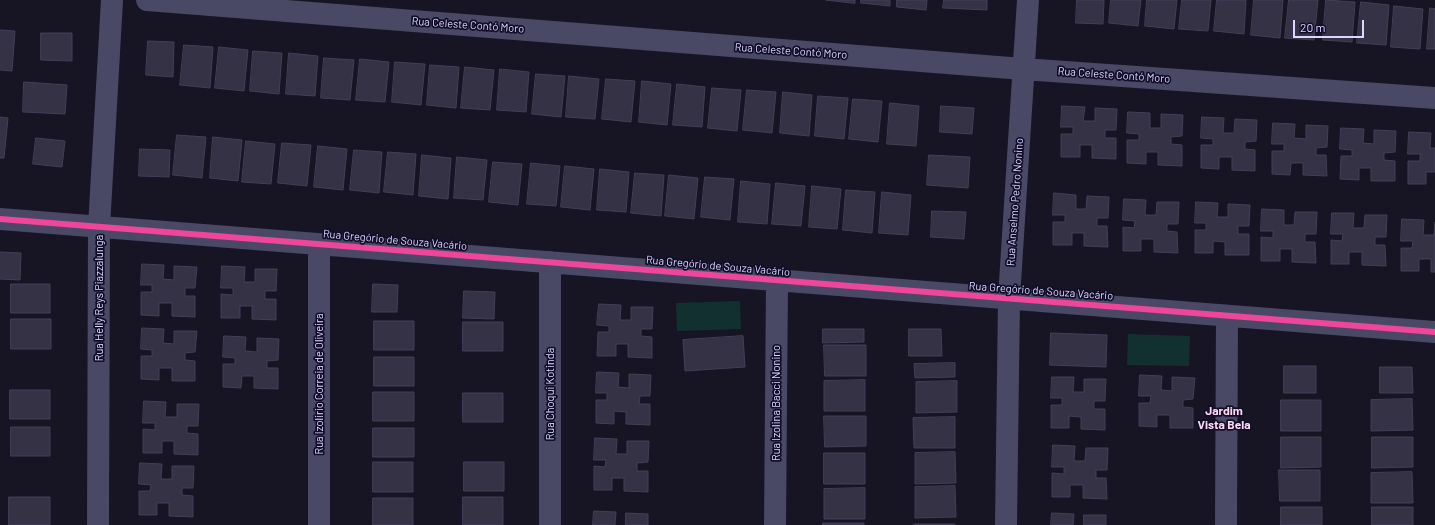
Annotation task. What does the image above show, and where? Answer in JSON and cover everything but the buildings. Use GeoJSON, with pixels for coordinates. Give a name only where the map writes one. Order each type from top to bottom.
{"type":"FeatureCollection","features":[{"type":"Feature","properties":{"kind":"street","name":"Rua Helly Reys Piazzalunga"},"geometry":{"type":"LineString","coordinates":[[98,525],[99,227],[112,0]]}},
{"type":"Feature","properties":{"kind":"street","name":"Rua Celeste Contó Moro"},"geometry":{"type":"LineString","coordinates":[[147,0],[1023,69],[1435,98]]}},
{"type":"Feature","properties":{"kind":"street","name":"Rua Anselmo Pedro Nonino"},"geometry":{"type":"LineString","coordinates":[[1006,525],[1009,298],[1028,0]]}},
{"type":"Feature","properties":{"kind":"street","name":"Rua Gregório de Souza Vacário"},"geometry":{"type":"LineString","coordinates":[[0,219],[1435,332]]}},
{"type":"Feature","properties":{"kind":"street","name":"Rua Izolirio Correia de Oliveira"},"geometry":{"type":"LineString","coordinates":[[319,525],[320,244]]}},
{"type":"Feature","properties":{"kind":"street","name":"Rua Choqui Kotinda"},"geometry":{"type":"LineString","coordinates":[[550,262],[550,525]]}},
{"type":"Feature","properties":{"kind":"street","name":"Rua Izolina Bacci Nonino"},"geometry":{"type":"LineString","coordinates":[[775,525],[777,280]]}},
{"type":"Feature","properties":{"kind":"street"},"geometry":{"type":"LineString","coordinates":[[1226,525],[1227,316]]}},
{"type":"Feature","properties":{"kind":"green space"},"geometry":{"type":"Polygon","coordinates":[[[740,301],[741,329],[677,331],[676,303],[740,301]]]}},
{"type":"Feature","properties":{"kind":"green space"},"geometry":{"type":"Polygon","coordinates":[[[1128,334],[1190,336],[1189,366],[1127,365],[1128,334]]]}},
{"type":"Feature","properties":{"kind":"cycle path"},"geometry":{"type":"LineString","coordinates":[[0,219],[1435,332]]}},
{"type":"Feature","properties":{"kind":"district","name":"Jardim Vista Bela"},"geometry":{"type":"Point","coordinates":[1224,418]}}]}
